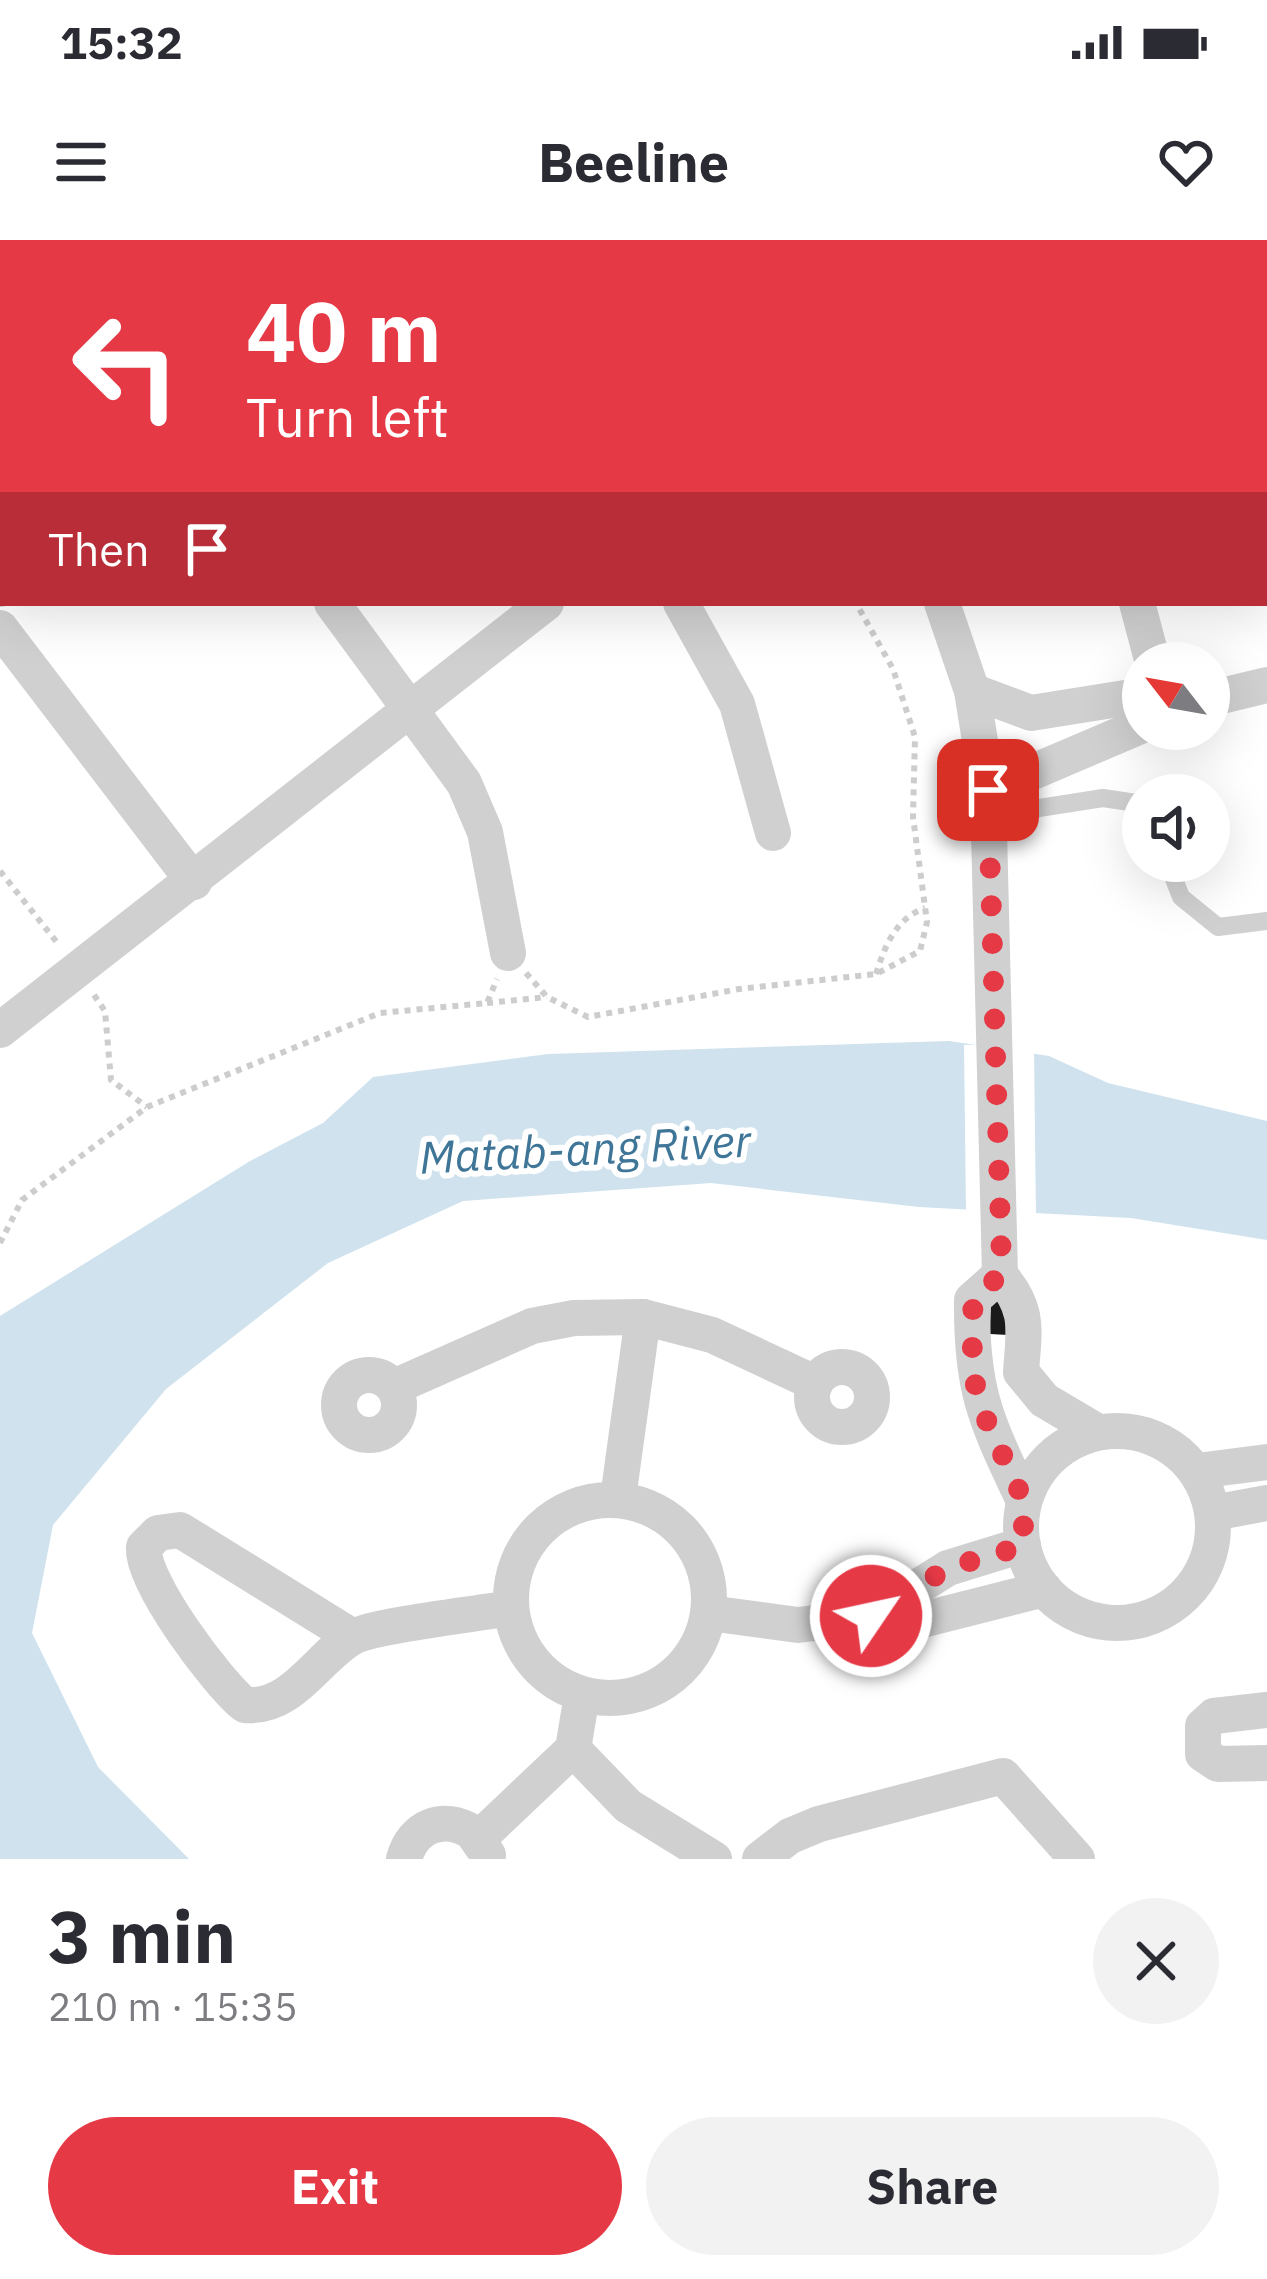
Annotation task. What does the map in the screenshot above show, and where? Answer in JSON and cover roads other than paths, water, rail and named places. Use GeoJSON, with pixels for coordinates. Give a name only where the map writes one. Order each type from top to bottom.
{"type":"FeatureCollection","features":[{"type":"Feature","properties":{"kind":"street"},"geometry":{"type":"LineString","coordinates":[[334,606],[414,708],[464,783],[485,832],[508,953]]}},
{"type":"Feature","properties":{"kind":"street"},"geometry":{"type":"LineString","coordinates":[[0,1030],[542,606]]}},
{"type":"Feature","properties":{"kind":"street"},"geometry":{"type":"LineString","coordinates":[[683,606],[737,704],[773,833]]}},
{"type":"Feature","properties":{"kind":"street"},"geometry":{"type":"LineString","coordinates":[[943,606],[972,691],[988,803],[999,1045],[1000,1275],[1020,1298],[1022,1372],[1044,1400],[1098,1432]]}},
{"type":"Feature","properties":{"kind":"street"},"geometry":{"type":"LineString","coordinates":[[1138,606],[1147,642]]}},
{"type":"Feature","properties":{"kind":"street"},"geometry":{"type":"LineString","coordinates":[[0,628],[194,882]]}},
{"type":"Feature","properties":{"kind":"street"},"geometry":{"type":"LineString","coordinates":[[1230,694],[1267,685]]}},
{"type":"Feature","properties":{"kind":"street"},"geometry":{"type":"LineString","coordinates":[[972,691],[1031,712],[1122,698]]}},
{"type":"Feature","properties":{"kind":"street"},"geometry":{"type":"LineString","coordinates":[[988,803],[1122,736]]}},
{"type":"Feature","properties":{"kind":"street"},"geometry":{"type":"LineString","coordinates":[[1000,1275],[973,1300],[972,1373],[985,1417],[1024,1501],[1023,1546],[1043,1589],[1067,1610],[1096,1621],[1126,1623],[1156,1615],[1182,1598],[1202,1574],[1212,1544],[1213,1513],[1197,1471],[1170,1445],[1136,1432],[1098,1432],[1052,1456],[1024,1501]]}},
{"type":"Feature","properties":{"kind":"street"},"geometry":{"type":"LineString","coordinates":[[618,1498],[643,1317]]}},
{"type":"Feature","properties":{"kind":"street"},"geometry":{"type":"LineString","coordinates":[[394,1387],[532,1326],[643,1317],[712,1335],[815,1383]]}},
{"type":"Feature","properties":{"kind":"street"},"geometry":{"type":"LineString","coordinates":[[1197,1471],[1267,1462]]}},
{"type":"Feature","properties":{"kind":"street"},"geometry":{"type":"LineString","coordinates":[[618,1498],[650,1507],[687,1537],[708,1580],[709,1613],[688,1659],[649,1691],[615,1699],[582,1695],[554,1683],[532,1663],[517,1638],[510,1608],[513,1574],[527,1542],[551,1517],[584,1502],[618,1498]]}},
{"type":"Feature","properties":{"kind":"street"},"geometry":{"type":"LineString","coordinates":[[1213,1513],[1267,1503]]}},
{"type":"Feature","properties":{"kind":"street"},"geometry":{"type":"LineString","coordinates":[[353,1637],[181,1530],[158,1533],[145,1547],[146,1565],[175,1615],[244,1706],[266,1703],[311,1677],[353,1637],[510,1608]]}},
{"type":"Feature","properties":{"kind":"street"},"geometry":{"type":"LineString","coordinates":[[871,1616],[948,1568],[1023,1546]]}},
{"type":"Feature","properties":{"kind":"street"},"geometry":{"type":"LineString","coordinates":[[709,1613],[798,1624],[871,1616],[914,1622],[1043,1589]]}},
{"type":"Feature","properties":{"kind":"street"},"geometry":{"type":"LineString","coordinates":[[404,1859],[411,1841],[429,1826],[452,1823],[483,1849],[573,1749],[582,1695]]}},
{"type":"Feature","properties":{"kind":"street"},"geometry":{"type":"LineString","coordinates":[[1267,1710],[1214,1716],[1203,1726],[1203,1740],[1204,1754],[1218,1764],[1267,1763]]}},
{"type":"Feature","properties":{"kind":"street"},"geometry":{"type":"LineString","coordinates":[[573,1749],[628,1806],[714,1859]]}},
{"type":"Feature","properties":{"kind":"street"},"geometry":{"type":"LineString","coordinates":[[760,1859],[790,1836],[819,1824],[1003,1776],[1077,1859]]}},
{"type":"Feature","properties":{"kind":"lane"},"geometry":{"type":"LineString","coordinates":[[988,803],[1122,801]]}},
{"type":"Feature","properties":{"kind":"lane"},"geometry":{"type":"LineString","coordinates":[[1175,882],[1180,897],[1218,927],[1267,921]]}},
{"type":"Feature","properties":{"kind":"water","name":"Matab-ang River"},"geometry":{"type":"Polygon","coordinates":[[[949,1041],[1049,1056],[1108,1083],[1267,1121],[1267,1240],[1131,1218],[919,1207],[711,1183],[463,1201],[328,1263],[166,1389],[53,1525],[32,1633],[98,1767],[189,1859],[0,1859],[0,1316],[250,1161],[323,1123],[373,1077],[548,1054],[949,1041]]]}}]}
